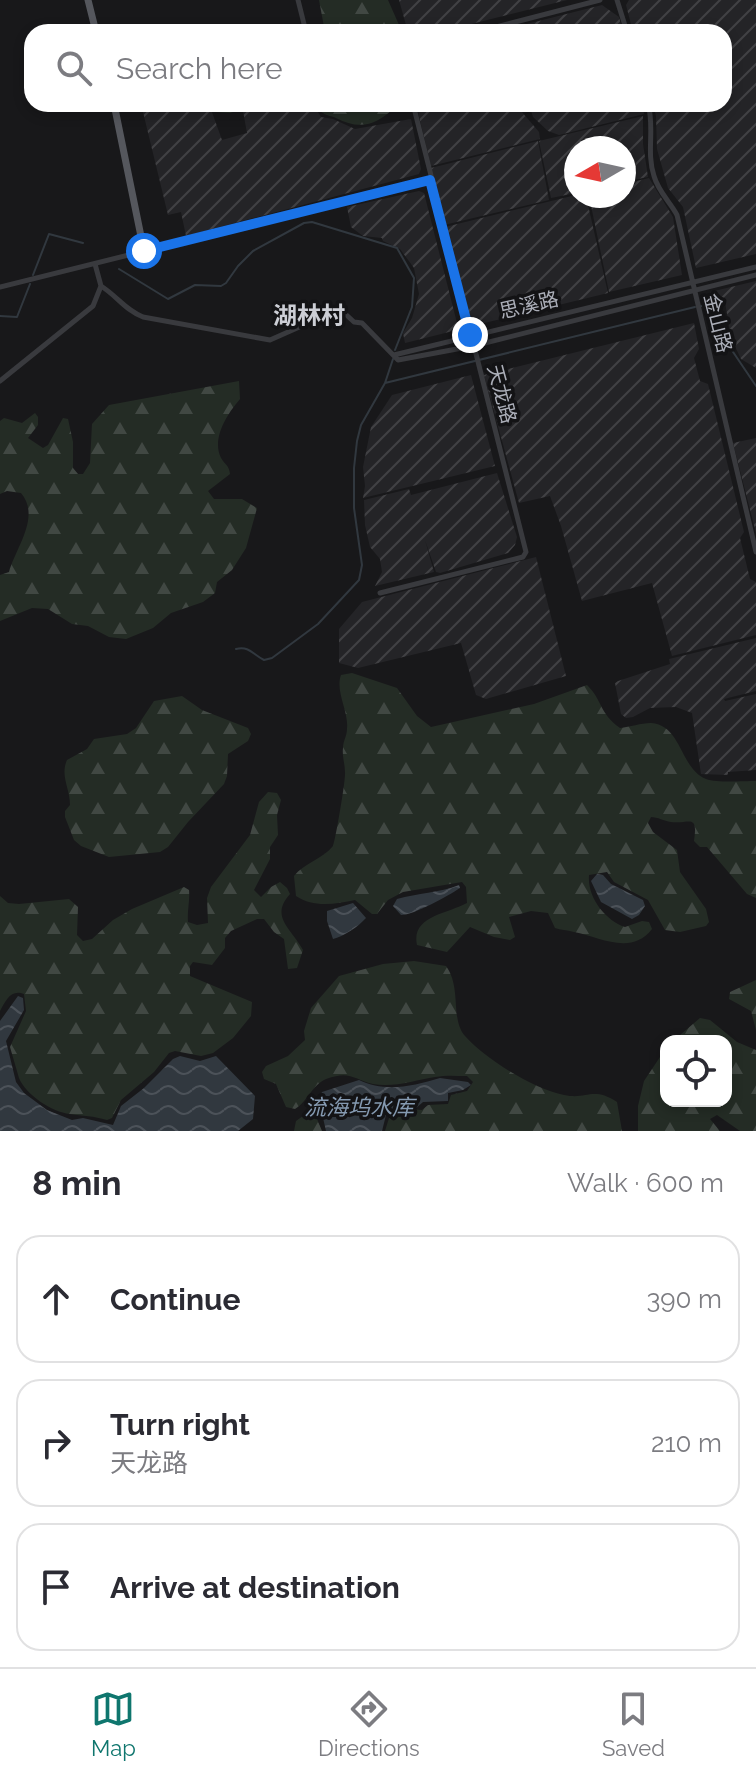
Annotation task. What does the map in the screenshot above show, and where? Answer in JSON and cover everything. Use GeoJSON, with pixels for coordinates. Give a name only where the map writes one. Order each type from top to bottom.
{"type":"FeatureCollection","features":[{"type":"Feature","properties":{"kind":"main road"},"geometry":{"type":"LineString","coordinates":[[88,0],[94,24]]}},
{"type":"Feature","properties":{"kind":"main road"},"geometry":{"type":"LineString","coordinates":[[116,112],[144,251]]}},
{"type":"Feature","properties":{"kind":"street"},"geometry":{"type":"LineString","coordinates":[[298,0],[304,24]]}},
{"type":"Feature","properties":{"kind":"street"},"geometry":{"type":"LineString","coordinates":[[508,24],[600,0]]}},
{"type":"Feature","properties":{"kind":"street"},"geometry":{"type":"LineString","coordinates":[[617,0],[624,24]]}},
{"type":"Feature","properties":{"kind":"street","name":"天龙路"},"geometry":{"type":"LineString","coordinates":[[380,593],[523,557],[526,552],[415,112]]}},
{"type":"Feature","properties":{"kind":"street","name":"金山路"},"geometry":{"type":"LineString","coordinates":[[650,112],[650,155],[654,176],[677,215],[756,552]]}},
{"type":"Feature","properties":{"kind":"street"},"geometry":{"type":"LineString","coordinates":[[0,287],[430,180]]}},
{"type":"Feature","properties":{"kind":"street"},"geometry":{"type":"LineString","coordinates":[[0,381],[93,306],[101,286],[95,264]]}},
{"type":"Feature","properties":{"kind":"street","name":"思溪路"},"geometry":{"type":"LineString","coordinates":[[756,267],[394,355],[398,360],[473,346],[756,275]]}},
{"type":"Feature","properties":{"kind":"street"},"geometry":{"type":"LineString","coordinates":[[101,286],[125,308],[143,317],[190,323],[263,339],[281,336],[340,309],[354,322],[362,323],[394,355]]}},
{"type":"Feature","properties":{"kind":"shaded area"},"geometry":{"type":"Polygon","coordinates":[[[399,0],[567,0],[472,24],[406,24],[399,0]]]}},
{"type":"Feature","properties":{"kind":"shaded area"},"geometry":{"type":"Polygon","coordinates":[[[629,0],[756,0],[756,254],[696,268],[683,207],[668,188],[657,149],[655,112],[732,112],[732,24],[631,24],[626,5],[629,0]]]}},
{"type":"Feature","properties":{"kind":"shaded area"},"geometry":{"type":"Polygon","coordinates":[[[602,5],[619,17],[621,24],[527,24],[602,5]]]}},
{"type":"Feature","properties":{"kind":"shaded area"},"geometry":{"type":"Polygon","coordinates":[[[143,112],[212,112],[222,140],[247,133],[243,112],[318,112],[321,117],[355,129],[411,119],[421,169],[419,174],[186,236],[181,212],[168,215],[143,112]]]}},
{"type":"Feature","properties":{"kind":"shaded area"},"geometry":{"type":"Polygon","coordinates":[[[418,112],[522,112],[539,132],[540,139],[431,166],[418,112]]]}},
{"type":"Feature","properties":{"kind":"shaded area"},"geometry":{"type":"Polygon","coordinates":[[[531,112],[644,114],[559,135],[548,131],[531,112]]]}},
{"type":"Feature","properties":{"kind":"shaded area"},"geometry":{"type":"Polygon","coordinates":[[[643,116],[648,177],[636,180],[636,136],[564,136],[564,195],[551,198],[539,141],[643,116]]]}},
{"type":"Feature","properties":{"kind":"shaded area"},"geometry":{"type":"Polygon","coordinates":[[[538,141],[549,200],[444,225],[431,168],[538,141]]]}},
{"type":"Feature","properties":{"kind":"shaded area"},"geometry":{"type":"Polygon","coordinates":[[[649,178],[673,217],[682,275],[609,292],[592,208],[636,208],[636,181],[649,178]]]}},
{"type":"Feature","properties":{"kind":"shaded area"},"geometry":{"type":"Polygon","coordinates":[[[419,191],[424,193],[458,327],[457,330],[405,343],[403,333],[412,318],[419,294],[414,268],[400,249],[382,238],[363,236],[351,227],[347,207],[419,191]]]}},
{"type":"Feature","properties":{"kind":"shaded area"},"geometry":{"type":"Polygon","coordinates":[[[564,198],[564,208],[589,208],[608,293],[472,326],[445,227],[564,198]]]}},
{"type":"Feature","properties":{"kind":"shaded area"},"geometry":{"type":"Polygon","coordinates":[[[756,281],[756,368],[741,359],[731,338],[725,302],[713,302],[710,292],[756,281]]]}},
{"type":"Feature","properties":{"kind":"shaded area"},"geometry":{"type":"Polygon","coordinates":[[[694,323],[699,349],[694,358],[700,381],[708,384],[744,532],[740,538],[750,579],[756,582],[756,635],[672,656],[652,583],[582,601],[550,496],[519,503],[484,375],[694,323]]]}},
{"type":"Feature","properties":{"kind":"shaded area"},"geometry":{"type":"Polygon","coordinates":[[[471,375],[495,466],[363,498],[363,467],[371,427],[392,395],[471,375]]]}},
{"type":"Feature","properties":{"kind":"shaded area"},"geometry":{"type":"Polygon","coordinates":[[[756,438],[756,533],[733,443],[756,438]]]}},
{"type":"Feature","properties":{"kind":"shaded area"},"geometry":{"type":"Polygon","coordinates":[[[497,473],[517,537],[508,553],[440,573],[436,572],[425,540],[434,572],[375,586],[382,572],[380,559],[370,547],[364,500],[409,489],[411,495],[497,473]]]}},
{"type":"Feature","properties":{"kind":"shaded area"},"geometry":{"type":"Polygon","coordinates":[[[536,557],[566,676],[486,699],[476,695],[461,643],[358,668],[339,663],[339,629],[362,602],[536,557]]]}},
{"type":"Feature","properties":{"kind":"shaded area"},"geometry":{"type":"Polygon","coordinates":[[[756,638],[756,691],[724,699],[756,694],[756,770],[728,772],[728,775],[701,774],[692,713],[676,707],[650,708],[626,718],[621,714],[615,683],[618,681],[670,664],[669,659],[756,638]]]}},
{"type":"Feature","properties":{"kind":"green space"},"geometry":{"type":"Polygon","coordinates":[[[319,0],[388,0],[399,24],[324,24],[319,0]]]}},
{"type":"Feature","properties":{"kind":"green space"},"geometry":{"type":"Polygon","coordinates":[[[322,112],[389,112],[374,122],[360,125],[322,112]]]}},
{"type":"Feature","properties":{"kind":"green space"},"geometry":{"type":"Polygon","coordinates":[[[239,381],[240,399],[226,419],[218,442],[221,458],[230,474],[208,491],[214,499],[242,499],[257,508],[246,548],[232,570],[217,582],[215,593],[203,602],[171,613],[153,628],[126,639],[109,637],[88,626],[72,624],[48,609],[32,608],[0,621],[0,575],[9,572],[25,532],[29,512],[21,493],[7,491],[0,494],[0,421],[4,418],[22,423],[35,413],[38,425],[28,438],[43,448],[48,445],[63,418],[68,419],[73,442],[73,468],[78,474],[83,474],[90,463],[92,424],[109,405],[239,381]]]}},
{"type":"Feature","properties":{"kind":"green space"},"geometry":{"type":"Polygon","coordinates":[[[352,673],[397,688],[417,716],[431,727],[534,704],[587,685],[608,717],[620,728],[647,723],[661,726],[675,739],[697,774],[706,779],[756,781],[756,898],[747,894],[707,847],[700,847],[694,841],[693,823],[651,817],[648,823],[653,832],[677,850],[680,872],[706,909],[709,922],[706,926],[680,932],[665,930],[648,900],[614,882],[607,872],[589,875],[594,899],[604,913],[625,927],[642,921],[649,922],[652,929],[635,942],[615,942],[555,928],[548,913],[531,911],[509,917],[515,937],[510,940],[470,927],[447,952],[417,945],[419,928],[425,922],[467,903],[466,887],[462,882],[403,892],[388,900],[377,914],[372,914],[355,900],[317,904],[303,900],[296,896],[294,876],[329,850],[334,842],[344,786],[343,751],[347,729],[340,681],[341,675],[352,673]]]}},
{"type":"Feature","properties":{"kind":"green space"},"geometry":{"type":"Polygon","coordinates":[[[182,696],[202,710],[248,728],[251,734],[248,741],[228,754],[224,784],[160,852],[109,857],[81,846],[74,840],[65,817],[70,805],[65,777],[67,760],[87,749],[94,739],[127,734],[136,728],[154,701],[182,696]]]}},
{"type":"Feature","properties":{"kind":"green space"},"geometry":{"type":"Polygon","coordinates":[[[268,792],[277,793],[281,800],[277,815],[278,835],[270,847],[270,859],[254,890],[261,897],[280,882],[287,888],[290,894],[284,902],[282,916],[303,950],[297,968],[288,969],[284,939],[264,919],[231,931],[225,938],[225,948],[212,965],[193,962],[190,976],[252,1002],[251,1016],[233,1038],[213,1053],[201,1056],[175,1051],[169,1053],[154,1072],[121,1100],[112,1118],[107,1120],[63,1113],[40,1102],[22,1084],[10,1047],[26,1011],[24,994],[12,994],[0,1011],[0,896],[8,903],[19,904],[69,899],[78,907],[77,935],[83,941],[92,939],[113,920],[132,909],[184,887],[189,890],[188,922],[197,925],[208,923],[207,898],[211,887],[250,835],[259,802],[268,792]]]}},
{"type":"Feature","properties":{"kind":"green space"},"geometry":{"type":"Polygon","coordinates":[[[414,961],[446,966],[454,984],[461,1029],[485,1054],[525,1080],[552,1092],[609,1097],[617,1102],[622,1131],[385,1131],[390,1115],[410,1109],[422,1110],[428,1105],[448,1104],[451,1095],[467,1091],[473,1082],[467,1076],[439,1076],[388,1085],[341,1075],[321,1082],[295,1109],[286,1107],[276,1084],[264,1079],[262,1072],[266,1066],[288,1056],[305,1040],[304,1031],[311,1008],[339,976],[383,964],[414,961]]]}},
{"type":"Feature","properties":{"kind":"green space"},"geometry":{"type":"Polygon","coordinates":[[[756,980],[756,1030],[751,1011],[729,999],[730,992],[756,980]]]}},
{"type":"Feature","properties":{"kind":"green space"},"geometry":{"type":"Polygon","coordinates":[[[700,1018],[710,1020],[728,1035],[680,1035],[700,1018]]]}},
{"type":"Feature","properties":{"kind":"green space"},"geometry":{"type":"Polygon","coordinates":[[[732,1038],[756,1050],[756,1131],[740,1131],[717,1115],[710,1119],[720,1131],[638,1131],[638,1106],[644,1081],[660,1057],[660,1107],[732,1107],[732,1038]]]}},
{"type":"Feature","properties":{"kind":"green space"},"geometry":{"type":"Polygon","coordinates":[[[310,1111],[315,1114],[322,1131],[294,1131],[296,1121],[310,1111]]]}},
{"type":"Feature","properties":{"kind":"water"},"geometry":{"type":"Polygon","coordinates":[[[597,874],[643,900],[645,906],[639,915],[632,919],[601,902],[591,881],[597,874]]]}},
{"type":"Feature","properties":{"kind":"water"},"geometry":{"type":"Polygon","coordinates":[[[459,885],[460,888],[455,891],[414,912],[401,915],[393,906],[397,899],[459,885]]]}},
{"type":"Feature","properties":{"kind":"water"},"geometry":{"type":"Polygon","coordinates":[[[353,903],[366,918],[351,931],[333,939],[327,911],[353,903]]]}},
{"type":"Feature","properties":{"kind":"water"},"geometry":{"type":"Polygon","coordinates":[[[18,996],[23,998],[24,1010],[6,1041],[16,1082],[24,1093],[47,1110],[72,1120],[83,1118],[113,1125],[121,1106],[173,1059],[180,1056],[200,1061],[216,1056],[255,1096],[253,1119],[238,1131],[0,1131],[0,1021],[18,996]]]}},
{"type":"Feature","properties":{"kind":"water","name":"流海坞水库"},"geometry":{"type":"Polygon","coordinates":[[[440,1078],[471,1085],[448,1093],[448,1101],[423,1102],[415,1109],[407,1106],[387,1111],[382,1131],[326,1131],[319,1100],[322,1092],[359,1080],[389,1087],[409,1086],[440,1078]]]}},
{"type":"Feature","properties":{"kind":"waterway"},"geometry":{"type":"LineString","coordinates":[[119,269],[168,299],[195,285],[221,286],[253,251],[304,223],[312,222],[397,248],[414,278],[412,307],[395,350]]}},
{"type":"Feature","properties":{"kind":"waterway"},"geometry":{"type":"LineString","coordinates":[[33,275],[49,234],[83,243]]}},
{"type":"Feature","properties":{"kind":"waterway"},"geometry":{"type":"LineString","coordinates":[[0,316],[17,317],[30,284]]}},
{"type":"Feature","properties":{"kind":"waterway"},"geometry":{"type":"LineString","coordinates":[[701,306],[720,305],[727,343],[756,386]]}},
{"type":"Feature","properties":{"kind":"waterway"},"geometry":{"type":"LineString","coordinates":[[385,383],[695,307]]}},
{"type":"Feature","properties":{"kind":"waterway"},"geometry":{"type":"LineString","coordinates":[[236,649],[248,650],[264,660],[272,658],[318,624],[359,580],[362,565],[354,508],[357,441],[361,425],[385,383],[393,359]]}},
{"type":"Feature","properties":{"kind":"district","name":"湖林村"},"geometry":{"type":"Point","coordinates":[309,316]}},
{"type":"Feature","properties":{"kind":"route"},"geometry":{"type":"LineString","coordinates":[[144,251],[430,180],[470,335]]}}]}
